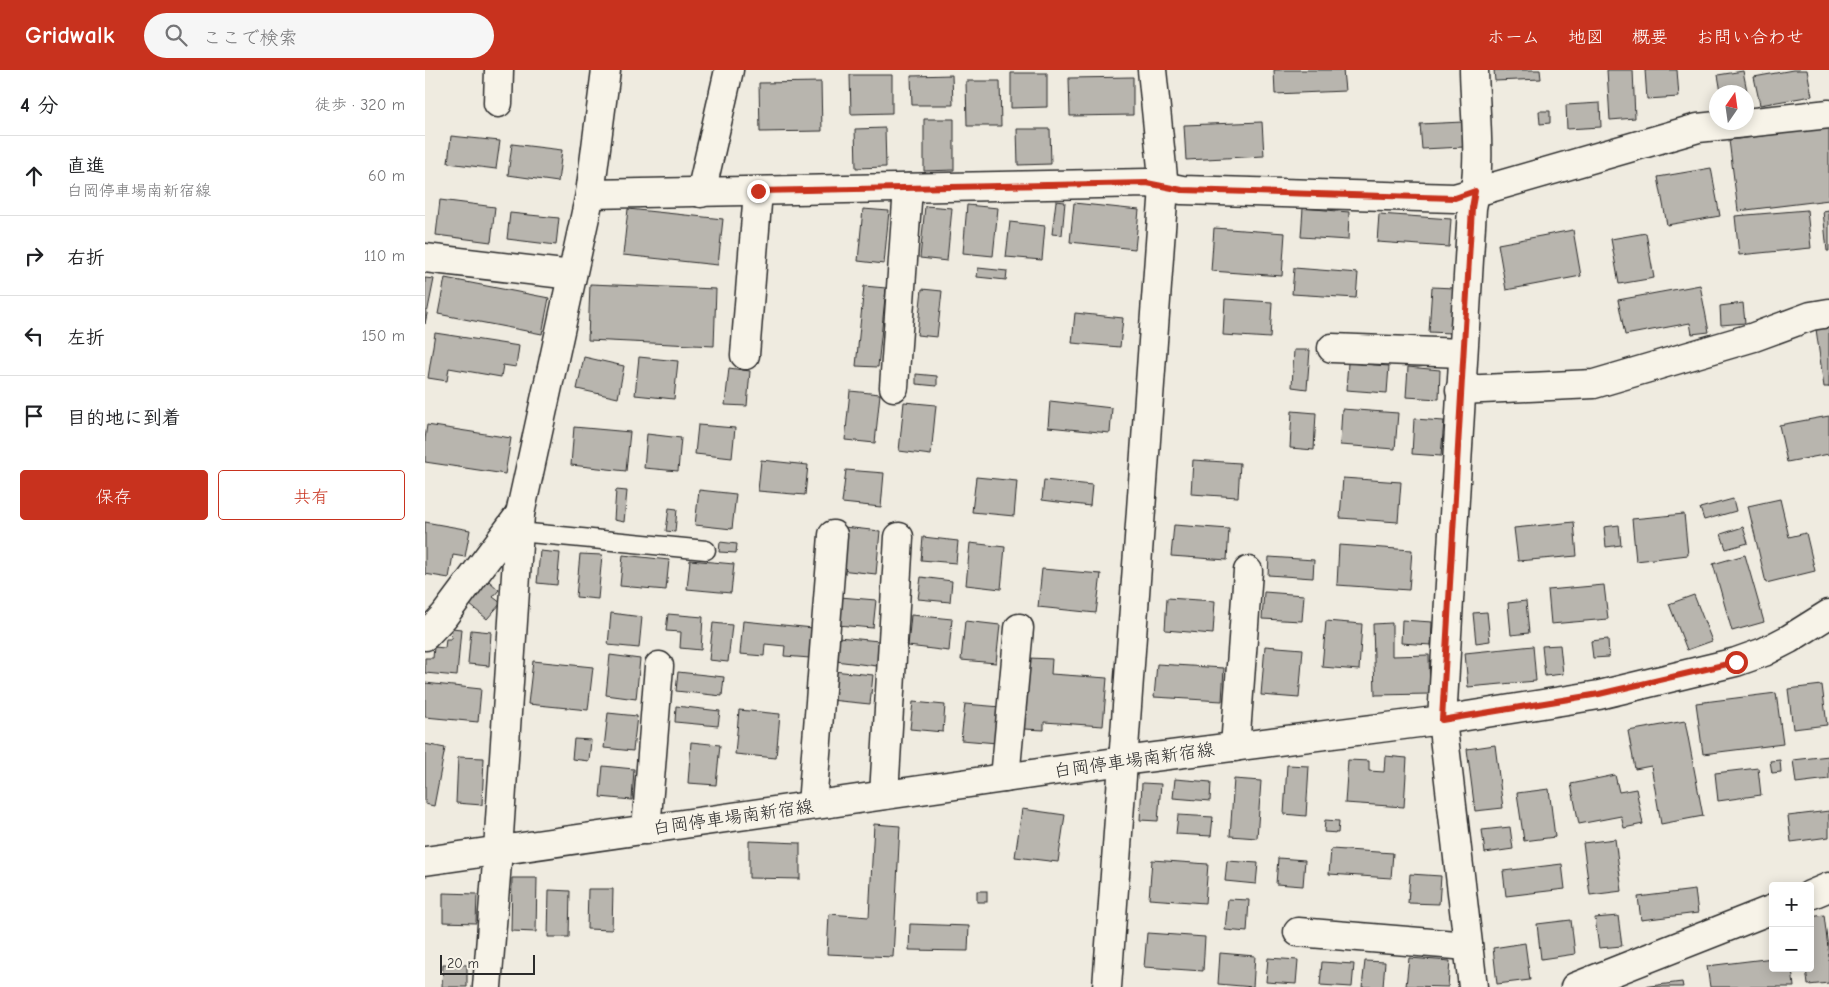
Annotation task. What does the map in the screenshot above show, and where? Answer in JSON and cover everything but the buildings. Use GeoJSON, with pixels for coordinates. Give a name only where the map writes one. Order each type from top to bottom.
{"type":"FeatureCollection","features":[{"type":"Feature","properties":{"kind":"street"},"geometry":{"type":"LineString","coordinates":[[499,70],[499,103]]}},
{"type":"Feature","properties":{"kind":"street"},"geometry":{"type":"LineString","coordinates":[[487,987],[520,523],[590,194],[606,70]]}},
{"type":"Feature","properties":{"kind":"street"},"geometry":{"type":"LineString","coordinates":[[701,192],[729,70]]}},
{"type":"Feature","properties":{"kind":"street"},"geometry":{"type":"LineString","coordinates":[[1107,987],[1164,186],[1152,70]]}},
{"type":"Feature","properties":{"kind":"street"},"geometry":{"type":"LineString","coordinates":[[1473,987],[1442,720],[1462,353],[1472,208],[1477,172],[1474,70]]}},
{"type":"Feature","properties":{"kind":"street"},"geometry":{"type":"LineString","coordinates":[[590,194],[1147,183],[1182,190],[1455,198],[1698,128],[1829,114]]}},
{"type":"Feature","properties":{"kind":"street"},"geometry":{"type":"LineString","coordinates":[[894,387],[908,188]]}},
{"type":"Feature","properties":{"kind":"street"},"geometry":{"type":"LineString","coordinates":[[745,354],[758,191]]}},
{"type":"Feature","properties":{"kind":"street"},"geometry":{"type":"LineString","coordinates":[[425,258],[572,275]]}},
{"type":"Feature","properties":{"kind":"street"},"geometry":{"type":"LineString","coordinates":[[1460,390],[1595,384],[1754,337],[1811,316],[1829,313]]}},
{"type":"Feature","properties":{"kind":"street"},"geometry":{"type":"LineString","coordinates":[[1332,348],[1462,353]]}},
{"type":"Feature","properties":{"kind":"street"},"geometry":{"type":"LineString","coordinates":[[425,636],[444,616],[520,523]]}},
{"type":"Feature","properties":{"kind":"street"},"geometry":{"type":"LineString","coordinates":[[812,805],[833,535]]}},
{"type":"Feature","properties":{"kind":"street"},"geometry":{"type":"LineString","coordinates":[[884,795],[899,537]]}},
{"type":"Feature","properties":{"kind":"street"},"geometry":{"type":"LineString","coordinates":[[1235,747],[1248,571]]}},
{"type":"Feature","properties":{"kind":"street","name":"白岡停車場南新宿線"},"geometry":{"type":"LineString","coordinates":[[425,861],[1123,761],[1442,720],[1599,694],[1736,662],[1789,640],[1829,614]]}},
{"type":"Feature","properties":{"kind":"street"},"geometry":{"type":"LineString","coordinates":[[1005,778],[1019,628]]}},
{"type":"Feature","properties":{"kind":"street"},"geometry":{"type":"LineString","coordinates":[[646,830],[659,666]]}},
{"type":"Feature","properties":{"kind":"street"},"geometry":{"type":"LineString","coordinates":[[1814,893],[1829,887]]}},
{"type":"Feature","properties":{"kind":"street"},"geometry":{"type":"LineString","coordinates":[[1575,987],[1769,911]]}},
{"type":"Feature","properties":{"kind":"street"},"geometry":{"type":"LineString","coordinates":[[1298,932],[1468,946]]}},
{"type":"Feature","properties":{"kind":"lane"},"geometry":{"type":"LineString","coordinates":[[520,523],[706,550]]}},
{"type":"Feature","properties":{"kind":"route"},"geometry":{"type":"LineString","coordinates":[[758,191],[1147,183],[1182,190],[1455,198],[1475,191],[1472,208],[1462,353],[1442,720],[1599,694],[1736,662]]}}]}
